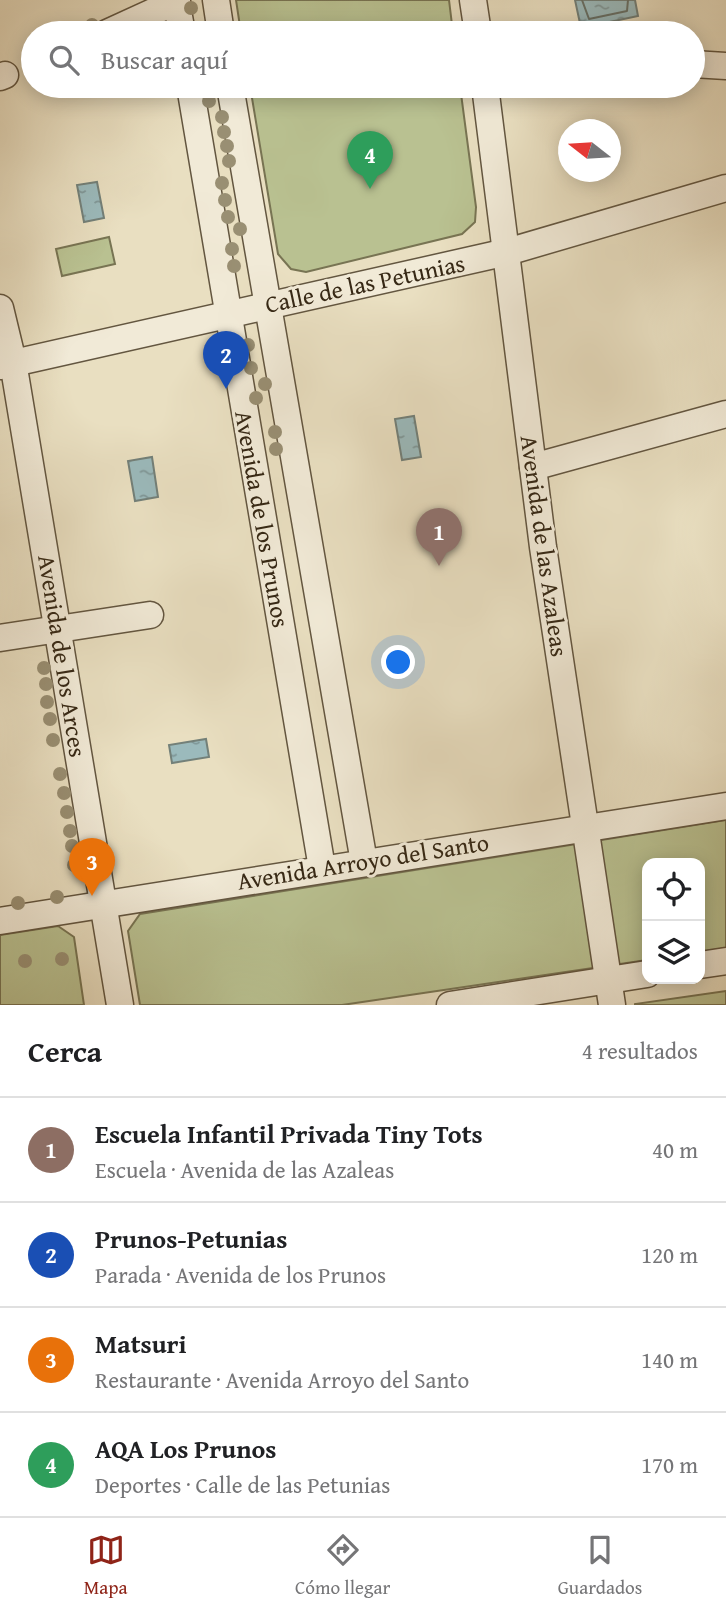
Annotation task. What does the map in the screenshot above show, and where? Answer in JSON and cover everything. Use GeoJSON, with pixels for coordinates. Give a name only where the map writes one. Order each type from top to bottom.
{"type":"FeatureCollection","features":[{"type":"Feature","properties":{"kind":"street"},"geometry":{"type":"LineString","coordinates":[[132,21],[176,0],[180,21]]}},
{"type":"Feature","properties":{"kind":"street"},"geometry":{"type":"LineString","coordinates":[[216,0],[219,21]]}},
{"type":"Feature","properties":{"kind":"street"},"geometry":{"type":"LineString","coordinates":[[473,0],[476,21]]}},
{"type":"Feature","properties":{"kind":"street"},"geometry":{"type":"LineString","coordinates":[[705,65],[726,66]]}},
{"type":"Feature","properties":{"kind":"street","name":"Avenida de los Prunos"},"geometry":{"type":"LineString","coordinates":[[192,98],[321,868]]}},
{"type":"Feature","properties":{"kind":"street","name":"Avenida de los Prunos"},"geometry":{"type":"LineString","coordinates":[[232,98],[364,862]]}},
{"type":"Feature","properties":{"kind":"street","name":"Avenida de las Azaleas"},"geometry":{"type":"LineString","coordinates":[[487,98],[533,467],[583,828],[610,992]]}},
{"type":"Feature","properties":{"kind":"street","name":"Calle de las Petunias"},"geometry":{"type":"LineString","coordinates":[[6,364],[507,252],[726,188]]}},
{"type":"Feature","properties":{"kind":"street","name":"Avenida de los Arces"},"geometry":{"type":"LineString","coordinates":[[0,308],[6,364],[57,629],[120,1005]]}},
{"type":"Feature","properties":{"kind":"street"},"geometry":{"type":"LineString","coordinates":[[533,467],[726,414]]}},
{"type":"Feature","properties":{"kind":"street"},"geometry":{"type":"LineString","coordinates":[[0,638],[150,615]]}},
{"type":"Feature","properties":{"kind":"street","name":"Avenida Arroyo del Santo"},"geometry":{"type":"LineString","coordinates":[[0,921],[321,868],[726,806]]}},
{"type":"Feature","properties":{"kind":"street"},"geometry":{"type":"LineString","coordinates":[[705,964],[726,961]]}},
{"type":"Feature","properties":{"kind":"street"},"geometry":{"type":"LineString","coordinates":[[450,1005],[610,992],[642,976]]}},
{"type":"Feature","properties":{"kind":"green space"},"geometry":{"type":"Polygon","coordinates":[[[236,0],[449,0],[452,21],[239,21],[236,0]]]}},
{"type":"Feature","properties":{"kind":"green space"},"geometry":{"type":"Polygon","coordinates":[[[252,98],[462,98],[476,207],[475,222],[462,234],[306,272],[291,269],[278,254],[252,98]]]}},
{"type":"Feature","properties":{"kind":"green space"},"geometry":{"type":"Polygon","coordinates":[[[109,237],[115,264],[62,276],[56,249],[109,237]]]}},
{"type":"Feature","properties":{"kind":"green space"},"geometry":{"type":"Polygon","coordinates":[[[726,820],[726,948],[705,951],[705,858],[642,858],[642,961],[342,1005],[140,1005],[128,931],[140,914],[726,820]]]}},
{"type":"Feature","properties":{"kind":"green space"},"geometry":{"type":"Polygon","coordinates":[[[58,926],[74,937],[84,1005],[0,1005],[0,935],[58,926]]]}},
{"type":"Feature","properties":{"kind":"green space"},"geometry":{"type":"Polygon","coordinates":[[[726,991],[726,1005],[635,1005],[635,1004],[726,991]]]}},
{"type":"Feature","properties":{"kind":"water"},"geometry":{"type":"Polygon","coordinates":[[[575,0],[635,0],[638,16],[614,21],[580,21],[575,0]]]}},
{"type":"Feature","properties":{"kind":"water"},"geometry":{"type":"Polygon","coordinates":[[[97,182],[104,218],[84,222],[77,185],[97,182]]]}},
{"type":"Feature","properties":{"kind":"water"},"geometry":{"type":"Polygon","coordinates":[[[414,416],[421,457],[402,460],[395,419],[414,416]]]}},
{"type":"Feature","properties":{"kind":"water"},"geometry":{"type":"Polygon","coordinates":[[[152,457],[158,497],[135,501],[128,461],[152,457]]]}},
{"type":"Feature","properties":{"kind":"water"},"geometry":{"type":"Polygon","coordinates":[[[206,739],[209,757],[172,763],[169,745],[206,739]]]}},
{"type":"Feature","properties":{"kind":"place","name":"AQA Los Prunos"},"geometry":{"type":"Point","coordinates":[370,189]}},
{"type":"Feature","properties":{"kind":"place","name":"Prunos-Petunias"},"geometry":{"type":"Point","coordinates":[226,389]}},
{"type":"Feature","properties":{"kind":"place","name":"Escuela Infantil Privada Tiny Tots"},"geometry":{"type":"Point","coordinates":[439,566]}},
{"type":"Feature","properties":{"kind":"place","name":"Matsuri"},"geometry":{"type":"Point","coordinates":[92,896]}}]}
